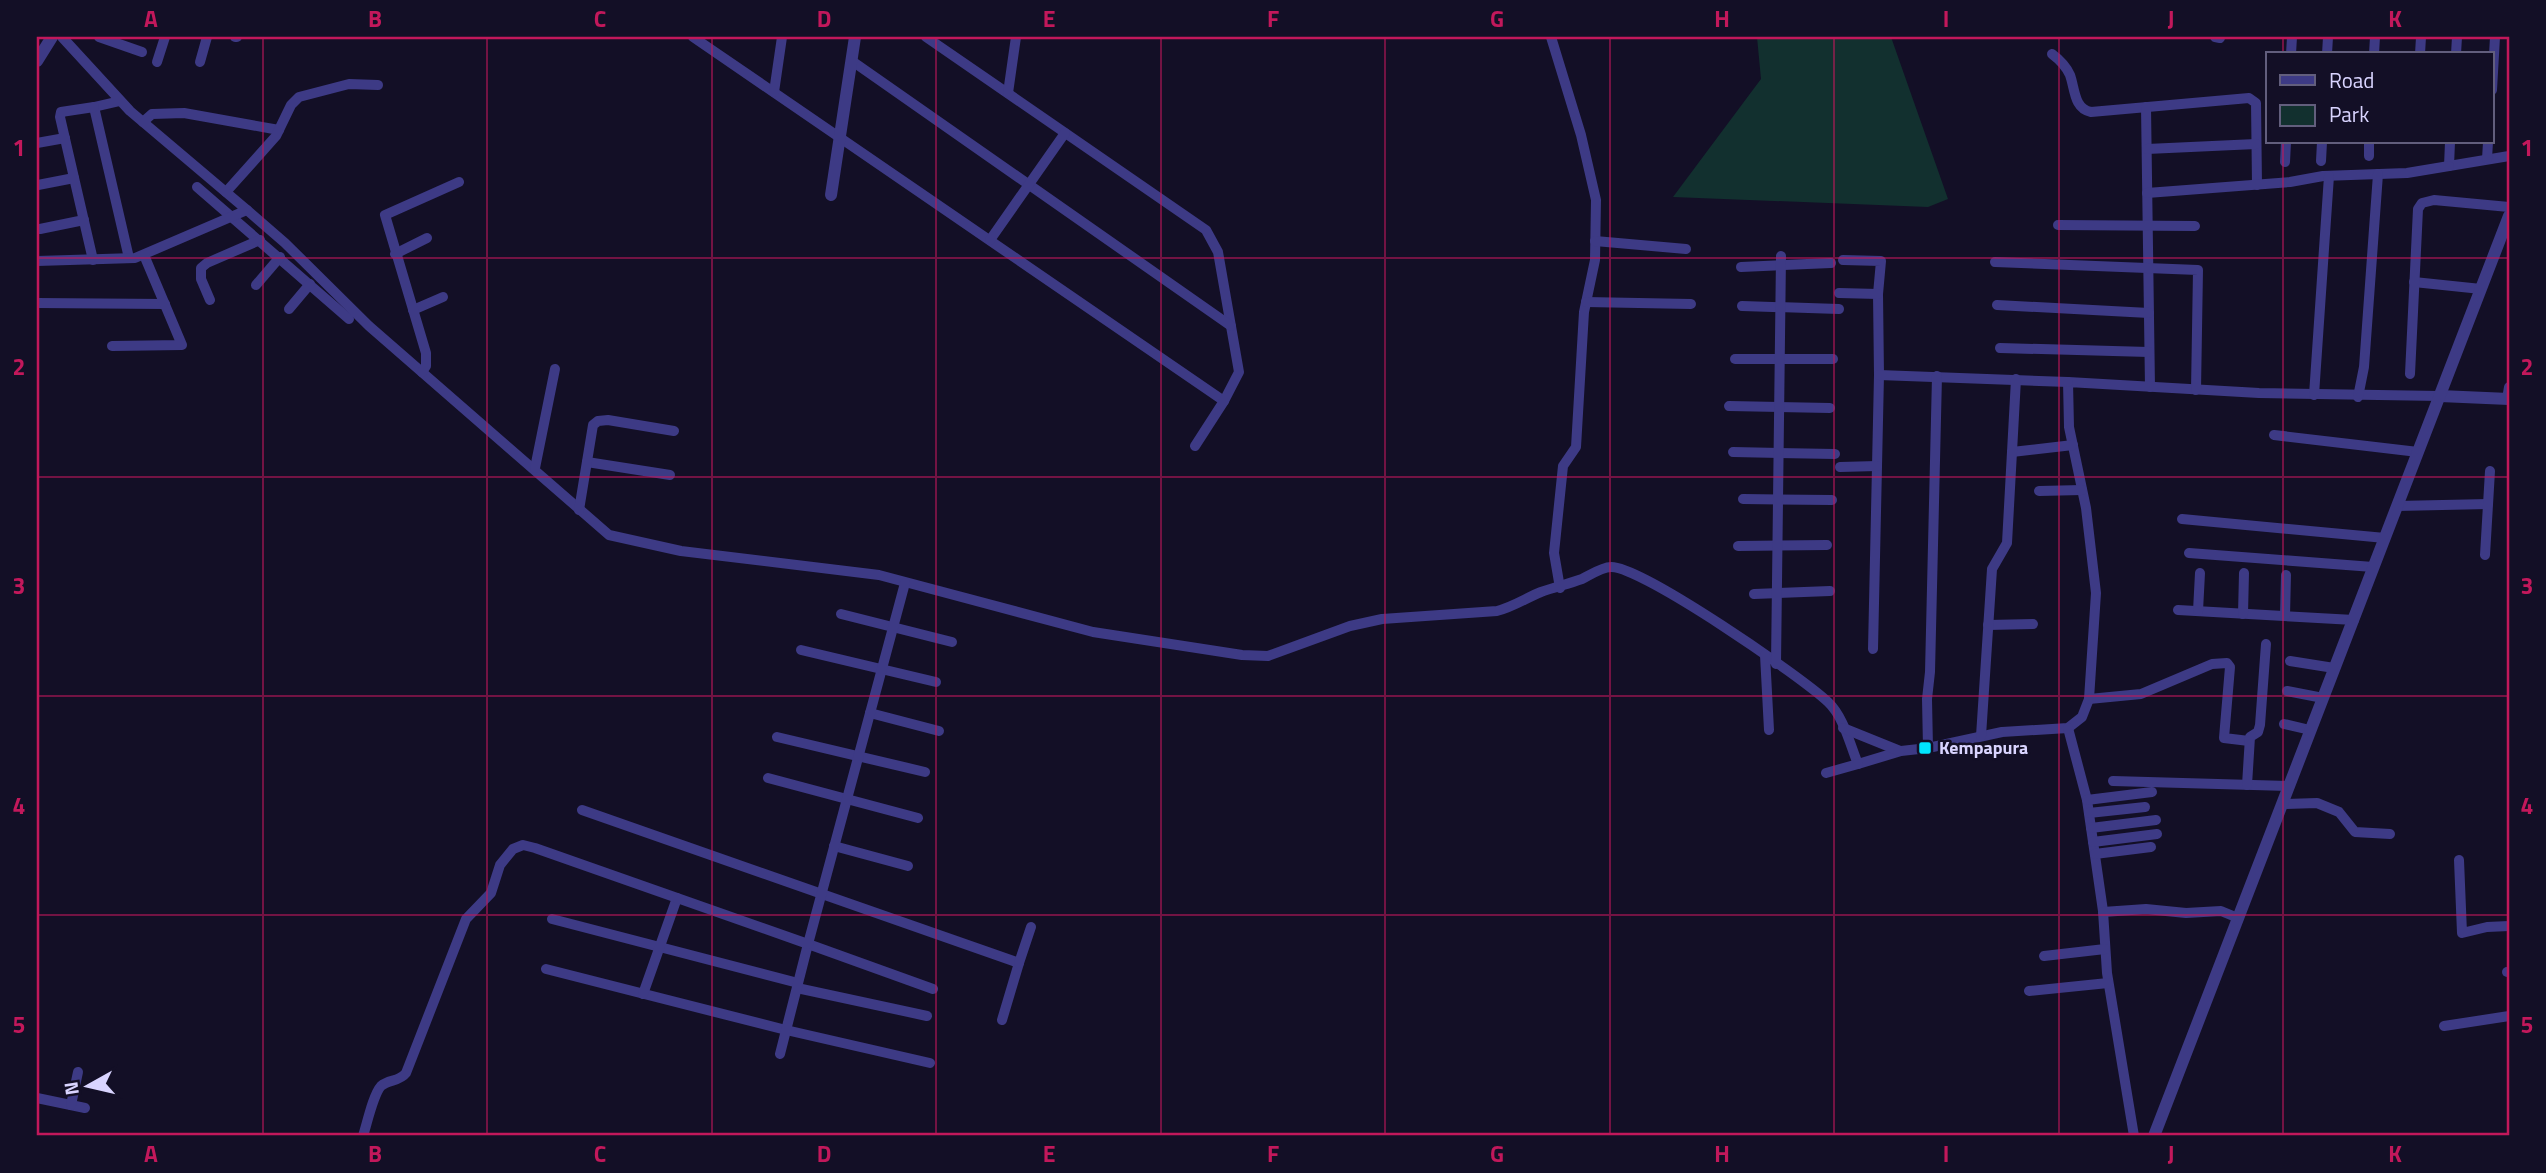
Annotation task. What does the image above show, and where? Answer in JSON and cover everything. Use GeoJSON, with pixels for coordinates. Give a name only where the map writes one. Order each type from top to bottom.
{"type":"FeatureCollection","features":[{"type":"Feature","properties":{"kind":"street"},"geometry":{"type":"LineString","coordinates":[[37,61],[52,37]]}},
{"type":"Feature","properties":{"kind":"street"},"geometry":{"type":"LineString","coordinates":[[62,37],[144,122],[285,243],[369,326],[609,535],[681,551],[879,575],[1093,632],[1242,655],[1268,656],[1350,626],[1382,620],[1497,611],[1609,567],[1625,569],[1647,579],[1765,655],[1830,703],[1858,764]]}},
{"type":"Feature","properties":{"kind":"street"},"geometry":{"type":"LineString","coordinates":[[99,37],[142,52]]}},
{"type":"Feature","properties":{"kind":"street"},"geometry":{"type":"LineString","coordinates":[[157,62],[165,37]]}},
{"type":"Feature","properties":{"kind":"street"},"geometry":{"type":"LineString","coordinates":[[200,62],[207,37]]}},
{"type":"Feature","properties":{"kind":"street"},"geometry":{"type":"LineString","coordinates":[[692,37],[1224,401]]}},
{"type":"Feature","properties":{"kind":"street"},"geometry":{"type":"LineString","coordinates":[[712,50],[714,37]]}},
{"type":"Feature","properties":{"kind":"street"},"geometry":{"type":"LineString","coordinates":[[774,92],[782,37]]}},
{"type":"Feature","properties":{"kind":"street"},"geometry":{"type":"LineString","coordinates":[[831,195],[855,37]]}},
{"type":"Feature","properties":{"kind":"street"},"geometry":{"type":"LineString","coordinates":[[926,37],[1206,230],[1218,252],[1239,372],[1195,446]]}},
{"type":"Feature","properties":{"kind":"street"},"geometry":{"type":"LineString","coordinates":[[1007,93],[1016,37]]}},
{"type":"Feature","properties":{"kind":"street"},"geometry":{"type":"LineString","coordinates":[[1551,37],[1581,135],[1596,200],[1595,260],[1586,302],[1576,447],[1563,466],[1554,553],[1560,588]]}},
{"type":"Feature","properties":{"kind":"street"},"geometry":{"type":"LineString","coordinates":[[2494,55],[2495,37]]}},
{"type":"Feature","properties":{"kind":"street"},"geometry":{"type":"LineString","coordinates":[[2052,54],[2063,62],[2070,75],[2079,106],[2084,111],[2249,98],[2256,103],[2257,184]]}},
{"type":"Feature","properties":{"kind":"street"},"geometry":{"type":"LineString","coordinates":[[852,61],[1231,326]]}},
{"type":"Feature","properties":{"kind":"street"},"geometry":{"type":"LineString","coordinates":[[226,192],[276,136],[291,105],[299,97],[349,84],[378,85]]}},
{"type":"Feature","properties":{"kind":"street"},"geometry":{"type":"LineString","coordinates":[[93,260],[61,112],[120,100]]}},
{"type":"Feature","properties":{"kind":"street"},"geometry":{"type":"LineString","coordinates":[[94,107],[129,258]]}},
{"type":"Feature","properties":{"kind":"street"},"geometry":{"type":"LineString","coordinates":[[2147,107],[2150,387]]}},
{"type":"Feature","properties":{"kind":"street"},"geometry":{"type":"LineString","coordinates":[[144,122],[152,114],[184,113],[279,130]]}},
{"type":"Feature","properties":{"kind":"street"},"geometry":{"type":"LineString","coordinates":[[990,240],[1065,133]]}},
{"type":"Feature","properties":{"kind":"street"},"geometry":{"type":"LineString","coordinates":[[37,143],[65,138]]}},
{"type":"Feature","properties":{"kind":"street"},"geometry":{"type":"LineString","coordinates":[[2147,149],[2256,144]]}},
{"type":"Feature","properties":{"kind":"street"},"geometry":{"type":"LineString","coordinates":[[2284,162],[2286,144]]}},
{"type":"Feature","properties":{"kind":"street"},"geometry":{"type":"LineString","coordinates":[[2321,161],[2322,144]]}},
{"type":"Feature","properties":{"kind":"street"},"geometry":{"type":"LineString","coordinates":[[2369,144],[2369,156]]}},
{"type":"Feature","properties":{"kind":"street"},"geometry":{"type":"LineString","coordinates":[[2449,166],[2451,144]]}},
{"type":"Feature","properties":{"kind":"street"},"geometry":{"type":"LineString","coordinates":[[2487,159],[2488,144]]}},
{"type":"Feature","properties":{"kind":"street"},"geometry":{"type":"LineString","coordinates":[[2147,193],[2329,176],[2407,173],[2509,156]]}},
{"type":"Feature","properties":{"kind":"street"},"geometry":{"type":"LineString","coordinates":[[2358,397],[2364,367],[2378,174]]}},
{"type":"Feature","properties":{"kind":"street"},"geometry":{"type":"LineString","coordinates":[[2314,395],[2329,176]]}},
{"type":"Feature","properties":{"kind":"street"},"geometry":{"type":"LineString","coordinates":[[38,185],[74,178]]}},
{"type":"Feature","properties":{"kind":"street"},"geometry":{"type":"LineString","coordinates":[[422,372],[426,366],[426,353],[385,215],[459,182]]}},
{"type":"Feature","properties":{"kind":"street"},"geometry":{"type":"LineString","coordinates":[[197,187],[349,318]]}},
{"type":"Feature","properties":{"kind":"street"},"geometry":{"type":"LineString","coordinates":[[2410,374],[2418,209],[2421,203],[2434,200],[2509,207]]}},
{"type":"Feature","properties":{"kind":"street"},"geometry":{"type":"LineString","coordinates":[[37,261],[129,258],[144,255],[247,210]]}},
{"type":"Feature","properties":{"kind":"street"},"geometry":{"type":"LineString","coordinates":[[2154,1136],[2509,216]]}},
{"type":"Feature","properties":{"kind":"street"},"geometry":{"type":"LineString","coordinates":[[40,229],[84,220]]}},
{"type":"Feature","properties":{"kind":"street"},"geometry":{"type":"LineString","coordinates":[[2058,225],[2195,226]]}},
{"type":"Feature","properties":{"kind":"street"},"geometry":{"type":"LineString","coordinates":[[395,254],[427,238]]}},
{"type":"Feature","properties":{"kind":"street"},"geometry":{"type":"LineString","coordinates":[[210,300],[201,279],[201,268],[207,262],[260,240]]}},
{"type":"Feature","properties":{"kind":"street"},"geometry":{"type":"LineString","coordinates":[[1595,241],[1686,249]]}},
{"type":"Feature","properties":{"kind":"street"},"geometry":{"type":"LineString","coordinates":[[112,346],[182,345],[144,255]]}},
{"type":"Feature","properties":{"kind":"street"},"geometry":{"type":"LineString","coordinates":[[256,285],[279,257]]}},
{"type":"Feature","properties":{"kind":"street"},"geometry":{"type":"LineString","coordinates":[[1843,260],[1881,261],[1878,294],[1874,649]]}},
{"type":"Feature","properties":{"kind":"street"},"geometry":{"type":"LineString","coordinates":[[1776,664],[1781,261]]}},
{"type":"Feature","properties":{"kind":"street"},"geometry":{"type":"LineString","coordinates":[[1741,267],[1781,261],[1831,263]]}},
{"type":"Feature","properties":{"kind":"street"},"geometry":{"type":"LineString","coordinates":[[1995,262],[2198,270],[2196,390]]}},
{"type":"Feature","properties":{"kind":"street"},"geometry":{"type":"LineString","coordinates":[[2414,282],[2481,289]]}},
{"type":"Feature","properties":{"kind":"street"},"geometry":{"type":"LineString","coordinates":[[289,309],[310,284]]}},
{"type":"Feature","properties":{"kind":"street"},"geometry":{"type":"LineString","coordinates":[[1839,293],[1878,294]]}},
{"type":"Feature","properties":{"kind":"street"},"geometry":{"type":"LineString","coordinates":[[413,310],[443,297]]}},
{"type":"Feature","properties":{"kind":"street"},"geometry":{"type":"LineString","coordinates":[[1586,302],[1691,304]]}},
{"type":"Feature","properties":{"kind":"street"},"geometry":{"type":"LineString","coordinates":[[37,303],[165,304]]}},
{"type":"Feature","properties":{"kind":"street"},"geometry":{"type":"LineString","coordinates":[[1997,305],[2149,313]]}},
{"type":"Feature","properties":{"kind":"street"},"geometry":{"type":"LineString","coordinates":[[1742,306],[1839,309]]}},
{"type":"Feature","properties":{"kind":"street"},"geometry":{"type":"LineString","coordinates":[[2000,348],[2149,352]]}},
{"type":"Feature","properties":{"kind":"street"},"geometry":{"type":"LineString","coordinates":[[1735,359],[1833,359]]}},
{"type":"Feature","properties":{"kind":"street"},"geometry":{"type":"LineString","coordinates":[[535,468],[555,369]]}},
{"type":"Feature","properties":{"kind":"street"},"geometry":{"type":"LineString","coordinates":[[1879,375],[2016,379],[2358,397],[2508,395]]}},
{"type":"Feature","properties":{"kind":"street"},"geometry":{"type":"LineString","coordinates":[[1928,748],[1927,699],[1930,672],[1937,376]]}},
{"type":"Feature","properties":{"kind":"street"},"geometry":{"type":"LineString","coordinates":[[1981,736],[1992,569],[2007,543],[2016,379]]}},
{"type":"Feature","properties":{"kind":"street"},"geometry":{"type":"LineString","coordinates":[[1826,773],[1901,751],[2002,732],[2068,728],[2082,717],[2089,699],[2096,593],[2082,490],[2069,427],[2068,382]]}},
{"type":"Feature","properties":{"kind":"street"},"geometry":{"type":"LineString","coordinates":[[1729,407],[1830,408]]}},
{"type":"Feature","properties":{"kind":"street"},"geometry":{"type":"LineString","coordinates":[[579,510],[593,425],[598,421],[608,420],[674,432]]}},
{"type":"Feature","properties":{"kind":"street"},"geometry":{"type":"LineString","coordinates":[[2274,435],[2418,452]]}},
{"type":"Feature","properties":{"kind":"street"},"geometry":{"type":"LineString","coordinates":[[2012,452],[2073,445]]}},
{"type":"Feature","properties":{"kind":"street"},"geometry":{"type":"LineString","coordinates":[[1733,452],[1835,454]]}},
{"type":"Feature","properties":{"kind":"street"},"geometry":{"type":"LineString","coordinates":[[587,462],[670,475]]}},
{"type":"Feature","properties":{"kind":"street"},"geometry":{"type":"LineString","coordinates":[[1840,467],[1877,466]]}},
{"type":"Feature","properties":{"kind":"street"},"geometry":{"type":"LineString","coordinates":[[2484,555],[2490,471]]}},
{"type":"Feature","properties":{"kind":"street"},"geometry":{"type":"LineString","coordinates":[[2039,491],[2082,490]]}},
{"type":"Feature","properties":{"kind":"street"},"geometry":{"type":"LineString","coordinates":[[1743,499],[1832,500]]}},
{"type":"Feature","properties":{"kind":"street"},"geometry":{"type":"LineString","coordinates":[[2397,506],[2488,504]]}},
{"type":"Feature","properties":{"kind":"street"},"geometry":{"type":"LineString","coordinates":[[2182,519],[2385,538]]}},
{"type":"Feature","properties":{"kind":"street"},"geometry":{"type":"LineString","coordinates":[[1738,546],[1827,545]]}},
{"type":"Feature","properties":{"kind":"street"},"geometry":{"type":"LineString","coordinates":[[2189,553],[2373,567]]}},
{"type":"Feature","properties":{"kind":"street"},"geometry":{"type":"LineString","coordinates":[[2198,611],[2200,573]]}},
{"type":"Feature","properties":{"kind":"street"},"geometry":{"type":"LineString","coordinates":[[2243,614],[2244,573]]}},
{"type":"Feature","properties":{"kind":"street"},"geometry":{"type":"LineString","coordinates":[[2285,616],[2286,575]]}},
{"type":"Feature","properties":{"kind":"street"},"geometry":{"type":"LineString","coordinates":[[780,1054],[905,583]]}},
{"type":"Feature","properties":{"kind":"street"},"geometry":{"type":"LineString","coordinates":[[1754,594],[1830,591]]}},
{"type":"Feature","properties":{"kind":"street"},"geometry":{"type":"LineString","coordinates":[[2178,610],[2354,620]]}},
{"type":"Feature","properties":{"kind":"street"},"geometry":{"type":"LineString","coordinates":[[841,614],[952,642]]}},
{"type":"Feature","properties":{"kind":"street"},"geometry":{"type":"LineString","coordinates":[[1988,625],[2033,624]]}},
{"type":"Feature","properties":{"kind":"street"},"geometry":{"type":"LineString","coordinates":[[2247,785],[2249,741],[2259,730],[2266,644]]}},
{"type":"Feature","properties":{"kind":"street"},"geometry":{"type":"LineString","coordinates":[[801,649],[936,682]]}},
{"type":"Feature","properties":{"kind":"street"},"geometry":{"type":"LineString","coordinates":[[1765,655],[1769,730]]}},
{"type":"Feature","properties":{"kind":"street"},"geometry":{"type":"LineString","coordinates":[[2290,661],[2334,668]]}},
{"type":"Feature","properties":{"kind":"street"},"geometry":{"type":"LineString","coordinates":[[2089,699],[2141,694],[2212,664],[2227,663],[2230,667],[2224,738],[2249,741]]}},
{"type":"Feature","properties":{"kind":"street"},"geometry":{"type":"LineString","coordinates":[[2287,691],[2323,698]]}},
{"type":"Feature","properties":{"kind":"street"},"geometry":{"type":"LineString","coordinates":[[870,713],[939,731]]}},
{"type":"Feature","properties":{"kind":"street"},"geometry":{"type":"LineString","coordinates":[[2284,724],[2310,730]]}},
{"type":"Feature","properties":{"kind":"street"},"geometry":{"type":"LineString","coordinates":[[1843,728],[1901,751]]}},
{"type":"Feature","properties":{"kind":"street"},"geometry":{"type":"LineString","coordinates":[[2068,728],[2087,800],[2103,912],[2108,983],[2134,1136]]}},
{"type":"Feature","properties":{"kind":"street"},"geometry":{"type":"LineString","coordinates":[[777,737],[925,772]]}},
{"type":"Feature","properties":{"kind":"street"},"geometry":{"type":"LineString","coordinates":[[768,778],[918,818]]}},
{"type":"Feature","properties":{"kind":"street"},"geometry":{"type":"LineString","coordinates":[[2113,780],[2288,786]]}},
{"type":"Feature","properties":{"kind":"street"},"geometry":{"type":"LineString","coordinates":[[2087,800],[2152,792]]}},
{"type":"Feature","properties":{"kind":"street"},"geometry":{"type":"LineString","coordinates":[[2282,804],[2317,803],[2339,812],[2355,832],[2390,834]]}},
{"type":"Feature","properties":{"kind":"street"},"geometry":{"type":"LineString","coordinates":[[2089,813],[2145,807]]}},
{"type":"Feature","properties":{"kind":"street"},"geometry":{"type":"LineString","coordinates":[[582,810],[1018,962]]}},
{"type":"Feature","properties":{"kind":"street"},"geometry":{"type":"LineString","coordinates":[[2091,828],[2156,820]]}},
{"type":"Feature","properties":{"kind":"street"},"geometry":{"type":"LineString","coordinates":[[2093,842],[2157,834]]}},
{"type":"Feature","properties":{"kind":"street"},"geometry":{"type":"LineString","coordinates":[[363,1136],[378,1090],[386,1083],[402,1079],[406,1073],[466,919],[491,894],[500,865],[513,849],[523,845],[933,989]]}},
{"type":"Feature","properties":{"kind":"street"},"geometry":{"type":"LineString","coordinates":[[834,846],[908,866]]}},
{"type":"Feature","properties":{"kind":"street"},"geometry":{"type":"LineString","coordinates":[[2095,854],[2151,847]]}},
{"type":"Feature","properties":{"kind":"street"},"geometry":{"type":"LineString","coordinates":[[2459,860],[2462,933],[2487,927],[2509,926]]}},
{"type":"Feature","properties":{"kind":"street"},"geometry":{"type":"LineString","coordinates":[[643,993],[677,898]]}},
{"type":"Feature","properties":{"kind":"street"},"geometry":{"type":"LineString","coordinates":[[2103,912],[2160,909],[2186,913],[2227,912],[2238,918]]}},
{"type":"Feature","properties":{"kind":"street"},"geometry":{"type":"LineString","coordinates":[[552,919],[797,985],[927,1016]]}},
{"type":"Feature","properties":{"kind":"street"},"geometry":{"type":"LineString","coordinates":[[1002,1020],[1031,927]]}},
{"type":"Feature","properties":{"kind":"street"},"geometry":{"type":"LineString","coordinates":[[2044,956],[2105,949]]}},
{"type":"Feature","properties":{"kind":"street"},"geometry":{"type":"LineString","coordinates":[[546,969],[786,1030],[930,1063]]}},
{"type":"Feature","properties":{"kind":"street"},"geometry":{"type":"LineString","coordinates":[[2029,991],[2108,983]]}},
{"type":"Feature","properties":{"kind":"street"},"geometry":{"type":"LineString","coordinates":[[2444,1026],[2509,1016]]}},
{"type":"Feature","properties":{"kind":"street"},"geometry":{"type":"LineString","coordinates":[[71,1105],[78,1072]]}},
{"type":"Feature","properties":{"kind":"street"},"geometry":{"type":"LineString","coordinates":[[37,1098],[85,1108]]}},
{"type":"Feature","properties":{"kind":"green space"},"geometry":{"type":"Polygon","coordinates":[[[1757,37],[1891,37],[1948,199],[1928,207],[1673,197],[1761,79],[1757,37]]]}},
{"type":"Feature","properties":{"kind":"place","name":"Kempapura"},"geometry":{"type":"Point","coordinates":[1925,748]}}]}
